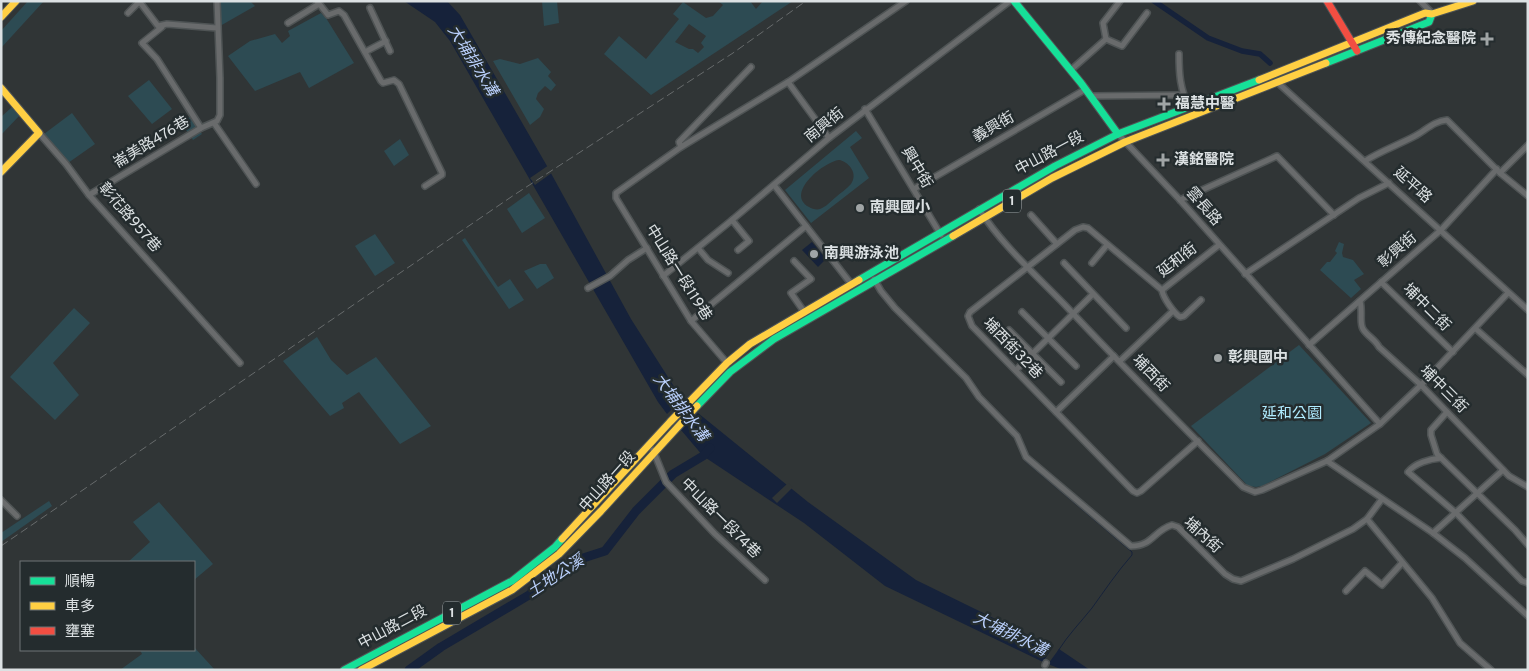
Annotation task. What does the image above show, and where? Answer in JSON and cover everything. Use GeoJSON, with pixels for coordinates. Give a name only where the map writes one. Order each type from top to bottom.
{"type":"FeatureCollection","features":[{"type":"Feature","properties":{"kind":"main road"},"geometry":{"type":"LineString","coordinates":[[1,17],[16,1]]}},
{"type":"Feature","properties":{"kind":"main road","name":"雲長路"},"geometry":{"type":"LineString","coordinates":[[1012,1],[1072,69],[1093,96],[1118,134]]}},
{"type":"Feature","properties":{"kind":"main road"},"geometry":{"type":"LineString","coordinates":[[1327,1],[1357,51]]}},
{"type":"Feature","properties":{"kind":"main road","name":"中山路一段"},"geometry":{"type":"LineString","coordinates":[[555,547],[691,400],[727,363],[750,344],[1055,166],[1118,134],[1353,43],[1425,13],[1432,14],[1473,1]]}},
{"type":"Feature","properties":{"kind":"main road","name":"中山路一段"},"geometry":{"type":"LineString","coordinates":[[559,554],[730,372],[774,339],[1052,178],[1125,142],[1428,22],[1432,14]]}},
{"type":"Feature","properties":{"kind":"main road","name":"彰花路957巷"},"geometry":{"type":"LineString","coordinates":[[1,88],[39,132]]}},
{"type":"Feature","properties":{"kind":"main road"},"geometry":{"type":"LineString","coordinates":[[1,172],[39,132]]}},
{"type":"Feature","properties":{"kind":"main road","name":"中山路二段"},"geometry":{"type":"LineString","coordinates":[[344,670],[512,581],[555,547]]}},
{"type":"Feature","properties":{"kind":"main road","name":"中山路二段"},"geometry":{"type":"LineString","coordinates":[[361,670],[512,590],[559,554]]}},
{"type":"Feature","properties":{"kind":"street","name":"崙美路476巷"},"geometry":{"type":"LineString","coordinates":[[89,195],[217,121],[220,115],[220,78],[217,1]]}},
{"type":"Feature","properties":{"kind":"street"},"geometry":{"type":"LineString","coordinates":[[751,67],[679,142],[681,147],[788,82],[906,1]]}},
{"type":"Feature","properties":{"kind":"street","name":"南興街"},"geometry":{"type":"LineString","coordinates":[[663,276],[865,109],[1012,1]]}},
{"type":"Feature","properties":{"kind":"street"},"geometry":{"type":"LineString","coordinates":[[1106,39],[1103,23],[1120,1]]}},
{"type":"Feature","properties":{"kind":"street"},"geometry":{"type":"LineString","coordinates":[[1420,1],[1432,14]]}},
{"type":"Feature","properties":{"kind":"street"},"geometry":{"type":"LineString","coordinates":[[128,13],[139,2],[158,26],[167,24],[217,28]]}},
{"type":"Feature","properties":{"kind":"street"},"geometry":{"type":"LineString","coordinates":[[288,23],[318,2],[328,15],[339,11],[344,15],[381,81],[383,83],[394,80],[399,84],[442,173],[440,177],[425,186]]}},
{"type":"Feature","properties":{"kind":"street"},"geometry":{"type":"LineString","coordinates":[[370,8],[390,51]]}},
{"type":"Feature","properties":{"kind":"street"},"geometry":{"type":"LineString","coordinates":[[1106,39],[1122,46],[1147,13]]}},
{"type":"Feature","properties":{"kind":"street","name":"崙美路476巷"},"geometry":{"type":"LineString","coordinates":[[162,26],[142,43],[156,59],[202,128]]}},
{"type":"Feature","properties":{"kind":"street"},"geometry":{"type":"LineString","coordinates":[[1072,69],[1106,39]]}},
{"type":"Feature","properties":{"kind":"street"},"geometry":{"type":"LineString","coordinates":[[364,52],[386,41]]}},
{"type":"Feature","properties":{"kind":"street"},"geometry":{"type":"LineString","coordinates":[[1179,54],[1179,76],[1183,95],[1189,107]]}},
{"type":"Feature","properties":{"kind":"street"},"geometry":{"type":"LineString","coordinates":[[788,82],[829,138]]}},
{"type":"Feature","properties":{"kind":"street","name":"延平路"},"geometry":{"type":"LineString","coordinates":[[1277,82],[1528,310]]}},
{"type":"Feature","properties":{"kind":"street","name":"義興街"},"geometry":{"type":"LineString","coordinates":[[914,189],[1086,89]]}},
{"type":"Feature","properties":{"kind":"street"},"geometry":{"type":"LineString","coordinates":[[1093,96],[1183,95]]}},
{"type":"Feature","properties":{"kind":"street","name":"興中街"},"geometry":{"type":"LineString","coordinates":[[865,109],[944,240]]}},
{"type":"Feature","properties":{"kind":"street"},"geometry":{"type":"LineString","coordinates":[[1365,161],[1383,150],[1415,136],[1439,121],[1446,120],[1528,196]]}},
{"type":"Feature","properties":{"kind":"street","name":"崙美路476巷"},"geometry":{"type":"LineString","coordinates":[[214,123],[256,184]]}},
{"type":"Feature","properties":{"kind":"street","name":"彰花路957巷"},"geometry":{"type":"LineString","coordinates":[[39,132],[89,195],[240,364]]}},
{"type":"Feature","properties":{"kind":"street","name":"雲長路"},"geometry":{"type":"LineString","coordinates":[[1118,134],[1180,200],[1218,245],[1380,424]]}},
{"type":"Feature","properties":{"kind":"street","name":"彰興街"},"geometry":{"type":"LineString","coordinates":[[1309,346],[1441,230],[1499,171],[1528,145]]}},
{"type":"Feature","properties":{"kind":"street","name":"中山路一段119巷"},"geometry":{"type":"LineString","coordinates":[[681,147],[616,193],[616,198],[691,322],[727,363]]}},
{"type":"Feature","properties":{"kind":"street"},"geometry":{"type":"LineString","coordinates":[[1180,200],[1277,156],[1334,215]]}},
{"type":"Feature","properties":{"kind":"street"},"geometry":{"type":"LineString","coordinates":[[1244,274],[1359,198],[1389,182]]}},
{"type":"Feature","properties":{"kind":"street"},"geometry":{"type":"LineString","coordinates":[[774,184],[852,285]]}},
{"type":"Feature","properties":{"kind":"street","name":"埔西街"},"geometry":{"type":"LineString","coordinates":[[980,209],[984,217],[1073,314],[1243,487],[1255,492],[1327,461],[1380,424],[1476,329],[1508,293]]}},
{"type":"Feature","properties":{"kind":"street"},"geometry":{"type":"LineString","coordinates":[[1031,215],[1057,244]]}},
{"type":"Feature","properties":{"kind":"street"},"geometry":{"type":"LineString","coordinates":[[732,220],[749,241],[738,250]]}},
{"type":"Feature","properties":{"kind":"street"},"geometry":{"type":"LineString","coordinates":[[691,322],[806,226]]}},
{"type":"Feature","properties":{"kind":"street","name":"延和街"},"geometry":{"type":"LineString","coordinates":[[1028,266],[1083,227],[1088,228],[1162,290],[1218,245]]}},
{"type":"Feature","properties":{"kind":"street"},"geometry":{"type":"LineString","coordinates":[[1092,263],[1107,245]]}},
{"type":"Feature","properties":{"kind":"street"},"geometry":{"type":"LineString","coordinates":[[590,288],[610,276],[628,260],[647,248]]}},
{"type":"Feature","properties":{"kind":"street"},"geometry":{"type":"LineString","coordinates":[[698,248],[708,260],[728,273]]}},
{"type":"Feature","properties":{"kind":"street"},"geometry":{"type":"LineString","coordinates":[[794,261],[812,279],[791,293],[805,313]]}},
{"type":"Feature","properties":{"kind":"street"},"geometry":{"type":"LineString","coordinates":[[1064,264],[1126,328]]}},
{"type":"Feature","properties":{"kind":"street","name":"埔西街32巷"},"geometry":{"type":"LineString","coordinates":[[1028,266],[970,312],[968,316],[972,326],[1119,478],[1136,492],[1141,491],[1198,441]]}},
{"type":"Feature","properties":{"kind":"street","name":"埔內街"},"geometry":{"type":"LineString","coordinates":[[870,273],[881,291],[895,308],[966,378],[979,397],[1017,436],[1026,456],[1131,546],[1145,544],[1159,532],[1172,525],[1178,527],[1225,574],[1241,581],[1353,529],[1367,519]]}},
{"type":"Feature","properties":{"kind":"street","name":"埔中二街"},"geometry":{"type":"LineString","coordinates":[[1382,282],[1453,352]]}},
{"type":"Feature","properties":{"kind":"street"},"geometry":{"type":"LineString","coordinates":[[1162,290],[1163,296],[1173,311],[1180,317],[1184,316],[1201,300]]}},
{"type":"Feature","properties":{"kind":"street"},"geometry":{"type":"LineString","coordinates":[[1016,370],[1093,294]]}},
{"type":"Feature","properties":{"kind":"street","name":"埔中三街"},"geometry":{"type":"LineString","coordinates":[[1360,302],[1363,311],[1360,322],[1363,330],[1421,385],[1509,476],[1528,487]]}},
{"type":"Feature","properties":{"kind":"street"},"geometry":{"type":"LineString","coordinates":[[1120,361],[1173,311]]}},
{"type":"Feature","properties":{"kind":"street"},"geometry":{"type":"LineString","coordinates":[[1022,312],[1076,366]]}},
{"type":"Feature","properties":{"kind":"street"},"geometry":{"type":"LineString","coordinates":[[1476,329],[1528,375]]}},
{"type":"Feature","properties":{"kind":"street"},"geometry":{"type":"LineString","coordinates":[[1010,330],[1061,382]]}},
{"type":"Feature","properties":{"kind":"street"},"geometry":{"type":"LineString","coordinates":[[1056,412],[1114,356]]}},
{"type":"Feature","properties":{"kind":"street"},"geometry":{"type":"LineString","coordinates":[[1447,412],[1431,430],[1437,454],[1528,545]]}},
{"type":"Feature","properties":{"kind":"street","name":"中山路一段74巷"},"geometry":{"type":"LineString","coordinates":[[650,444],[666,482],[715,534],[765,580]]}},
{"type":"Feature","properties":{"kind":"street"},"geometry":{"type":"LineString","coordinates":[[1441,458],[1432,459],[1412,467],[1408,472],[1456,513],[1522,581],[1528,584]]}},
{"type":"Feature","properties":{"kind":"street"},"geometry":{"type":"LineString","coordinates":[[1327,461],[1465,558],[1528,616]]}},
{"type":"Feature","properties":{"kind":"street"},"geometry":{"type":"LineString","coordinates":[[1433,534],[1503,470]]}},
{"type":"Feature","properties":{"kind":"street"},"geometry":{"type":"LineString","coordinates":[[1382,499],[1367,519],[1432,598],[1460,643],[1491,670]]}},
{"type":"Feature","properties":{"kind":"street"},"geometry":{"type":"LineString","coordinates":[[1,500],[17,516]]}},
{"type":"Feature","properties":{"kind":"street"},"geometry":{"type":"LineString","coordinates":[[1346,591],[1365,571],[1382,585],[1402,563]]}},
{"type":"Feature","properties":{"kind":"green space"},"geometry":{"type":"Polygon","coordinates":[[[28,1],[44,1],[1,48],[1,31],[28,1]]]}},
{"type":"Feature","properties":{"kind":"green space"},"geometry":{"type":"Polygon","coordinates":[[[219,1],[250,1],[255,6],[220,26],[219,1]]]}},
{"type":"Feature","properties":{"kind":"green space"},"geometry":{"type":"Polygon","coordinates":[[[542,1],[557,1],[559,23],[544,26],[542,1]]]}},
{"type":"Feature","properties":{"kind":"green space"},"geometry":{"type":"Polygon","coordinates":[[[718,1],[750,1],[756,9],[763,1],[793,1],[651,95],[604,54],[619,36],[646,59],[679,19],[673,14],[683,2],[706,18],[713,16],[723,5],[718,1]],[[689,24],[675,42],[698,53],[704,47],[701,43],[706,36],[689,24]]]}},
{"type":"Feature","properties":{"kind":"green space"},"geometry":{"type":"Polygon","coordinates":[[[321,13],[354,63],[309,88],[300,72],[255,91],[228,56],[250,41],[275,34],[282,43],[290,36],[288,31],[321,13]]]}},
{"type":"Feature","properties":{"kind":"green space"},"geometry":{"type":"Polygon","coordinates":[[[538,58],[551,72],[548,76],[556,85],[551,91],[545,86],[538,93],[536,99],[544,109],[540,117],[530,125],[493,61],[500,59],[520,64],[538,58]]]}},
{"type":"Feature","properties":{"kind":"green space"},"geometry":{"type":"Polygon","coordinates":[[[149,80],[172,109],[152,124],[128,96],[149,80]]]}},
{"type":"Feature","properties":{"kind":"green space"},"geometry":{"type":"Polygon","coordinates":[[[12,107],[20,115],[1,135],[1,117],[12,107]]]}},
{"type":"Feature","properties":{"kind":"green space"},"geometry":{"type":"Polygon","coordinates":[[[72,113],[95,144],[68,163],[44,134],[72,113]]]}},
{"type":"Feature","properties":{"kind":"green space"},"geometry":{"type":"Polygon","coordinates":[[[189,117],[202,134],[193,140],[181,123],[189,117]]]}},
{"type":"Feature","properties":{"kind":"green space"},"geometry":{"type":"Polygon","coordinates":[[[856,131],[862,138],[850,147],[869,178],[811,223],[785,190],[856,131]],[[834,161],[826,165],[810,178],[801,194],[803,201],[809,207],[822,208],[848,188],[854,176],[850,166],[844,161],[834,161]]]}},
{"type":"Feature","properties":{"kind":"green space"},"geometry":{"type":"Polygon","coordinates":[[[400,139],[409,155],[394,166],[384,151],[400,139]]]}},
{"type":"Feature","properties":{"kind":"green space"},"geometry":{"type":"Polygon","coordinates":[[[529,193],[545,218],[522,233],[507,209],[529,193]]]}},
{"type":"Feature","properties":{"kind":"green space"},"geometry":{"type":"Polygon","coordinates":[[[375,234],[395,263],[375,276],[355,246],[375,234]]]}},
{"type":"Feature","properties":{"kind":"green space"},"geometry":{"type":"Polygon","coordinates":[[[465,238],[498,287],[510,279],[524,300],[509,309],[462,240],[465,238]]]}},
{"type":"Feature","properties":{"kind":"green space"},"geometry":{"type":"Polygon","coordinates":[[[1339,242],[1344,244],[1343,257],[1353,260],[1364,274],[1354,280],[1361,289],[1351,298],[1320,270],[1337,253],[1335,251],[1339,242]]]}},
{"type":"Feature","properties":{"kind":"green space"},"geometry":{"type":"Polygon","coordinates":[[[540,264],[546,264],[554,278],[537,289],[524,271],[540,264]]]}},
{"type":"Feature","properties":{"kind":"green space"},"geometry":{"type":"Polygon","coordinates":[[[74,308],[90,323],[53,363],[79,395],[55,420],[10,377],[74,308]]]}},
{"type":"Feature","properties":{"kind":"green space"},"geometry":{"type":"Polygon","coordinates":[[[317,337],[331,360],[347,375],[376,357],[431,426],[400,444],[359,392],[342,403],[344,408],[330,416],[283,361],[317,337]]]}},
{"type":"Feature","properties":{"kind":"green space","name":"延和公園"},"geometry":{"type":"Polygon","coordinates":[[[1299,345],[1371,423],[1325,454],[1262,486],[1248,486],[1191,426],[1299,345]]]}},
{"type":"Feature","properties":{"kind":"green space"},"geometry":{"type":"Polygon","coordinates":[[[49,501],[52,506],[1,542],[1,533],[49,501]]]}},
{"type":"Feature","properties":{"kind":"green space"},"geometry":{"type":"Polygon","coordinates":[[[159,502],[213,564],[195,579],[195,561],[129,561],[150,542],[133,522],[159,502]]]}},
{"type":"Feature","properties":{"kind":"green space"},"geometry":{"type":"Polygon","coordinates":[[[195,648],[215,670],[120,670],[142,654],[140,651],[195,651],[195,648]]]}},
{"type":"Feature","properties":{"kind":"water"},"geometry":{"type":"Polygon","coordinates":[[[404,1],[447,1],[460,15],[547,166],[631,319],[682,399],[667,414],[658,402],[450,41],[435,22],[404,1]]]}},
{"type":"Feature","properties":{"kind":"water","name":"南興游泳池"},"geometry":{"type":"Polygon","coordinates":[[[812,242],[826,259],[818,267],[802,250],[812,242]]]}},
{"type":"Feature","properties":{"kind":"water"},"geometry":{"type":"Polygon","coordinates":[[[698,413],[808,502],[916,580],[1053,647],[1043,662],[885,586],[804,523],[703,456],[681,430],[698,413]]]}},
{"type":"Feature","properties":{"kind":"water"},"geometry":{"type":"Polygon","coordinates":[[[1059,649],[1090,670],[1063,670],[1048,664],[1059,649]]]}},
{"type":"Feature","properties":{"kind":"pier"},"geometry":{"type":"Polygon","coordinates":[[[549,165],[553,172],[535,185],[530,178],[549,165]]]}},
{"type":"Feature","properties":{"kind":"pier"},"geometry":{"type":"Polygon","coordinates":[[[788,483],[793,487],[777,503],[772,498],[788,483]]]}},
{"type":"Feature","properties":{"kind":"waterway"},"geometry":{"type":"LineString","coordinates":[[1154,1],[1208,38],[1242,51],[1260,54],[1270,63]]}},
{"type":"Feature","properties":{"kind":"waterway","name":"大埔排水溝"},"geometry":{"type":"LineString","coordinates":[[671,400],[695,427]]}},
{"type":"Feature","properties":{"kind":"waterway","name":"土地公溪"},"geometry":{"type":"LineString","coordinates":[[409,670],[441,647],[529,595],[580,559],[605,551],[636,511],[673,474],[703,456],[710,448]]}},
{"type":"Feature","properties":{"kind":"waterway"},"geometry":{"type":"LineString","coordinates":[[1024,460],[1132,552],[1132,555],[1058,651]]}},
{"type":"Feature","properties":{"kind":"railway"},"geometry":{"type":"LineString","coordinates":[[1,546],[514,195],[733,53],[806,1]]}},
{"type":"Feature","properties":{"kind":"traffic: fast"},"geometry":{"type":"LineString","coordinates":[[1014,1],[1081,83],[1118,134]]}},
{"type":"Feature","properties":{"kind":"traffic: fast"},"geometry":{"type":"LineString","coordinates":[[1326,63],[1429,22],[1432,14]]}},
{"type":"Feature","properties":{"kind":"traffic: fast"},"geometry":{"type":"LineString","coordinates":[[859,280],[1055,166],[1118,134],[1259,80]]}},
{"type":"Feature","properties":{"kind":"traffic: fast"},"geometry":{"type":"LineString","coordinates":[[697,406],[730,372],[774,339],[953,236]]}},
{"type":"Feature","properties":{"kind":"traffic: fast"},"geometry":{"type":"LineString","coordinates":[[344,670],[512,581],[555,547],[562,539]]}},
{"type":"Feature","properties":{"kind":"traffic: slow"},"geometry":{"type":"LineString","coordinates":[[1,17],[16,1]]}},
{"type":"Feature","properties":{"kind":"traffic: slow"},"geometry":{"type":"LineString","coordinates":[[1259,80],[1425,13],[1432,14],[1473,1]]}},
{"type":"Feature","properties":{"kind":"traffic: slow"},"geometry":{"type":"LineString","coordinates":[[953,236],[1052,178],[1125,142],[1326,63]]}},
{"type":"Feature","properties":{"kind":"traffic: slow"},"geometry":{"type":"LineString","coordinates":[[1,88],[39,133],[1,172]]}},
{"type":"Feature","properties":{"kind":"traffic: slow"},"geometry":{"type":"LineString","coordinates":[[562,539],[727,363],[750,344],[859,280]]}},
{"type":"Feature","properties":{"kind":"traffic: slow"},"geometry":{"type":"LineString","coordinates":[[361,670],[512,590],[559,554],[697,406]]}},
{"type":"Feature","properties":{"kind":"traffic: jam"},"geometry":{"type":"LineString","coordinates":[[1327,1],[1357,51]]}},
{"type":"Feature","properties":{"kind":"place","name":"秀傳紀念醫院"},"geometry":{"type":"Point","coordinates":[1487,39]}},
{"type":"Feature","properties":{"kind":"place","name":"福慧中醫"},"geometry":{"type":"Point","coordinates":[1164,104]}},
{"type":"Feature","properties":{"kind":"place","name":"漢銘醫院"},"geometry":{"type":"Point","coordinates":[1163,160]}},
{"type":"Feature","properties":{"kind":"place","name":"南興國小"},"geometry":{"type":"Point","coordinates":[860,208]}},
{"type":"Feature","properties":{"kind":"place","name":"南興游泳池"},"geometry":{"type":"Point","coordinates":[814,254]}},
{"type":"Feature","properties":{"kind":"place","name":"彰興國中"},"geometry":{"type":"Point","coordinates":[1218,358]}}]}
